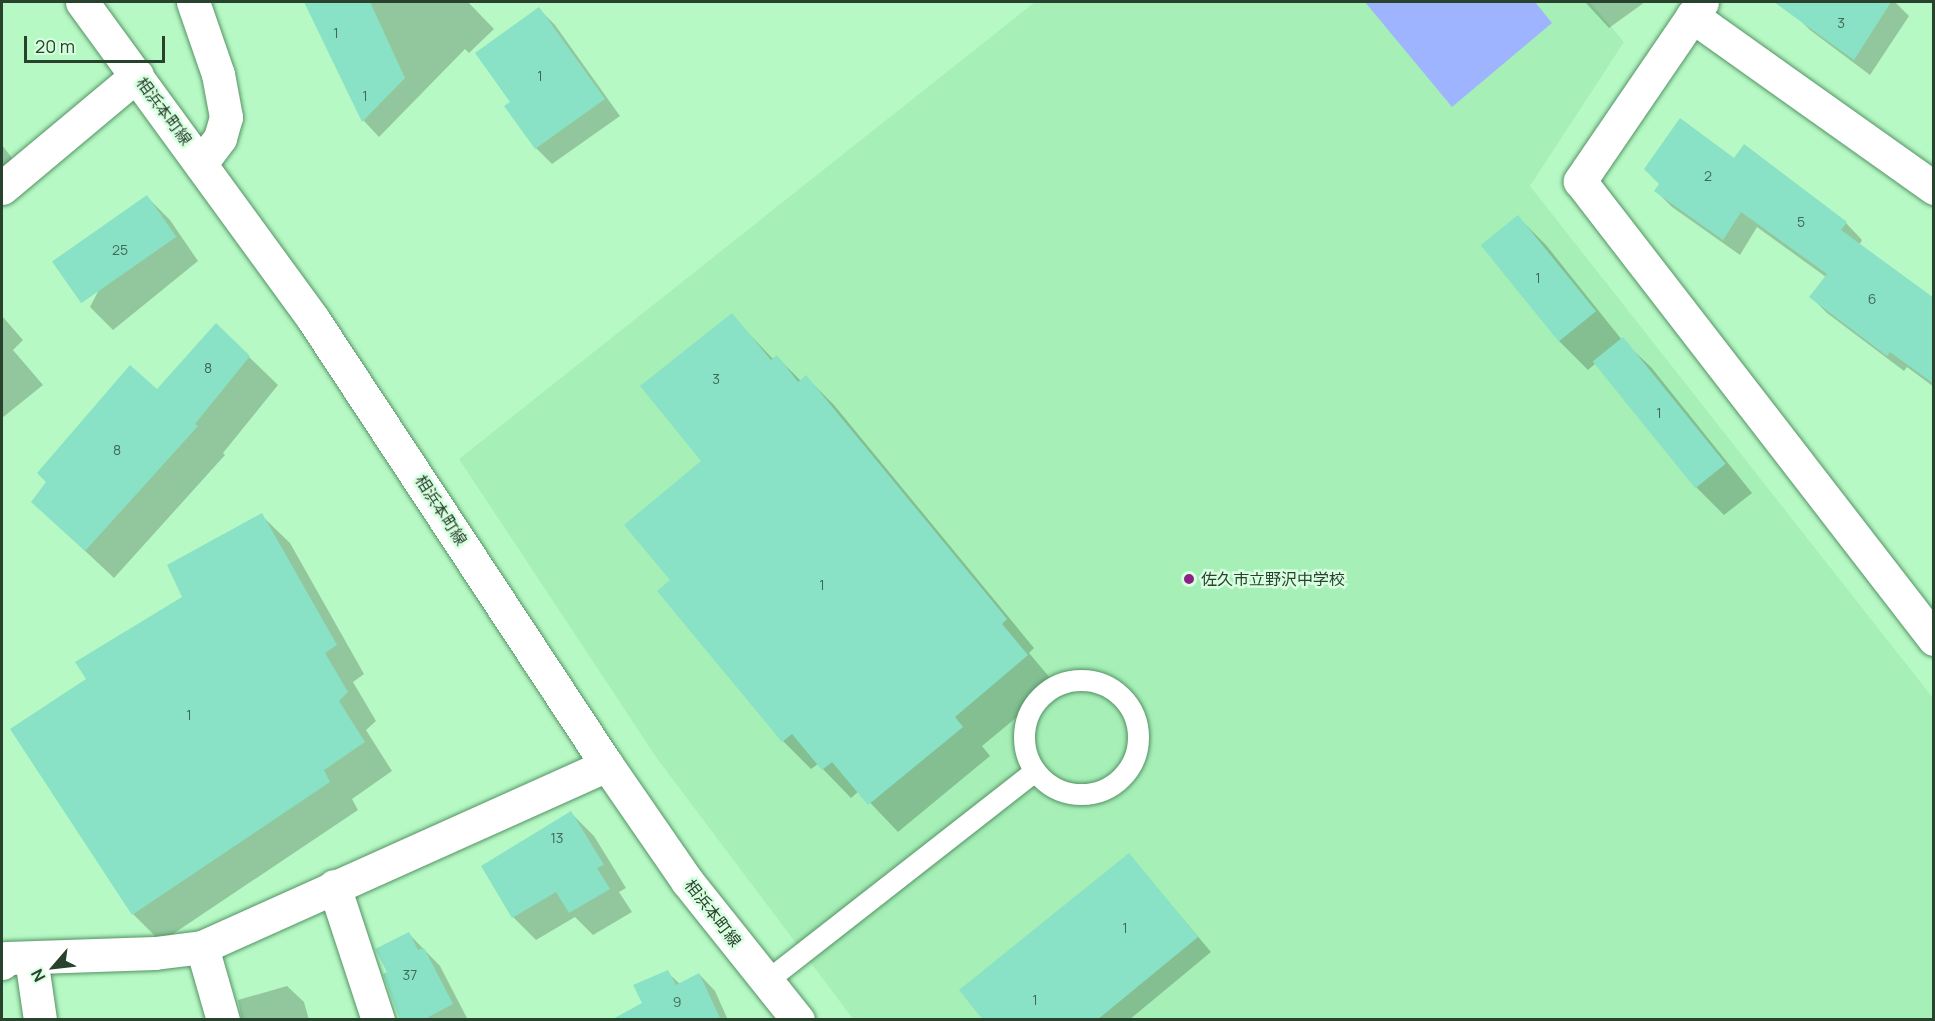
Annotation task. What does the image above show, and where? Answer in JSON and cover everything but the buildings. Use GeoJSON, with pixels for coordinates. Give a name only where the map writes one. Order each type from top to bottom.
{"type":"FeatureCollection","features":[{"type":"Feature","properties":{"kind":"street","name":"相浜本町線"},"geometry":{"type":"LineString","coordinates":[[82,2],[202,162],[410,463],[607,765],[687,881],[798,1020]]}},
{"type":"Feature","properties":{"kind":"street"},"geometry":{"type":"LineString","coordinates":[[193,2],[218,74],[226,117],[220,138],[202,162]]}},
{"type":"Feature","properties":{"kind":"street"},"geometry":{"type":"LineString","coordinates":[[1934,188],[1697,9],[1580,181],[1934,639]]}},
{"type":"Feature","properties":{"kind":"street"},"geometry":{"type":"LineString","coordinates":[[2,188],[137,75]]}},
{"type":"Feature","properties":{"kind":"street"},"geometry":{"type":"LineString","coordinates":[[40,1020],[16,961],[202,947],[607,765]]}},
{"type":"Feature","properties":{"kind":"street"},"geometry":{"type":"LineString","coordinates":[[334,886],[378,1020]]}},
{"type":"Feature","properties":{"kind":"street"},"geometry":{"type":"LineString","coordinates":[[202,947],[223,1020]]}},
{"type":"Feature","properties":{"kind":"lane"},"geometry":{"type":"LineString","coordinates":[[1072,680],[1092,681],[1111,688],[1126,701],[1135,718],[1138,738],[1135,755],[1114,784],[1081,794],[1063,792],[1035,771],[1026,753],[1023,734],[1039,698],[1054,686],[1072,680]]}},
{"type":"Feature","properties":{"kind":"lane"},"geometry":{"type":"LineString","coordinates":[[766,981],[1035,771]]}},
{"type":"Feature","properties":{"kind":"shaded area","name":"佐久市立野沢中学校"},"geometry":{"type":"Polygon","coordinates":[[[1035,2],[1590,2],[1624,42],[1530,186],[1933,698],[1933,1019],[853,1019],[656,757],[459,459],[1035,2]]]}},
{"type":"Feature","properties":{"kind":"water"},"geometry":{"type":"Polygon","coordinates":[[[1365,2],[1535,2],[1552,23],[1452,107],[1365,2]]]}},
{"type":"Feature","properties":{"kind":"place","name":"佐久市立野沢中学校"},"geometry":{"type":"Point","coordinates":[1189,579]}}]}
